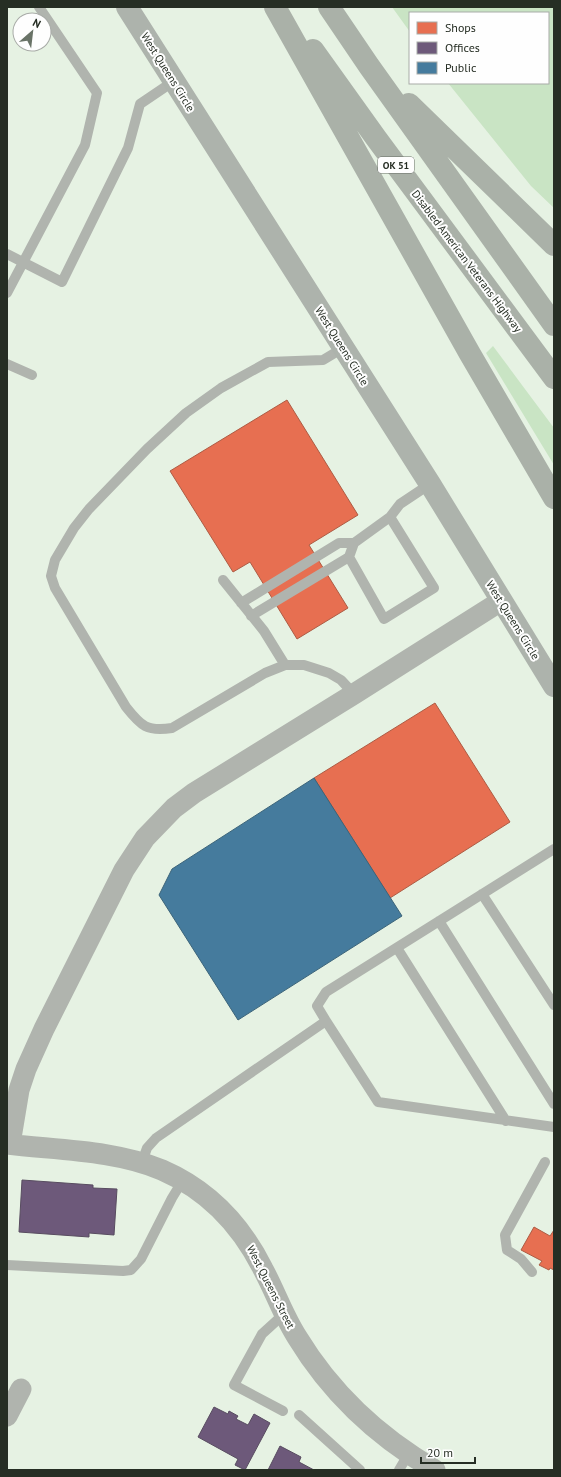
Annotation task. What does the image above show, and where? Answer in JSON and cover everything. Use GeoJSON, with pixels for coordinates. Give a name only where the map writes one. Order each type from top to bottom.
{"type":"FeatureCollection","features":[{"type":"Feature","properties":{"kind":"highway"},"geometry":{"type":"LineString","coordinates":[[275,7],[470,354],[554,498]]}},
{"type":"Feature","properties":{"kind":"highway","name":"Disabled American Veterans Highway"},"geometry":{"type":"LineString","coordinates":[[283,7],[376,138],[554,378]]}},
{"type":"Feature","properties":{"kind":"highway","name":"OK 51"},"geometry":{"type":"LineString","coordinates":[[330,7],[369,66],[554,325]]}},
{"type":"Feature","properties":{"kind":"highway"},"geometry":{"type":"LineString","coordinates":[[369,66],[554,245]]}},
{"type":"Feature","properties":{"kind":"street","name":"West Queens Circle"},"geometry":{"type":"LineString","coordinates":[[127,7],[430,484],[501,602],[554,686]]}},
{"type":"Feature","properties":{"kind":"street"},"geometry":{"type":"LineString","coordinates":[[8,1144],[19,1090],[28,1063],[124,870],[145,838],[174,808],[194,793],[501,602]]}},
{"type":"Feature","properties":{"kind":"street","name":"West Queens Street"},"geometry":{"type":"LineString","coordinates":[[8,1144],[91,1153],[142,1162],[183,1180],[203,1193],[219,1206],[234,1222],[254,1251],[296,1336],[329,1383],[404,1462],[435,1470]]}},
{"type":"Feature","properties":{"kind":"street"},"geometry":{"type":"LineString","coordinates":[[7,1416],[22,1389]]}},
{"type":"Feature","properties":{"kind":"lane"},"geometry":{"type":"LineString","coordinates":[[7,293],[85,145],[97,92],[39,7]]}},
{"type":"Feature","properties":{"kind":"lane"},"geometry":{"type":"LineString","coordinates":[[7,254],[62,282],[128,148],[140,104],[174,81]]}},
{"type":"Feature","properties":{"kind":"lane"},"geometry":{"type":"LineString","coordinates":[[343,348],[323,360],[268,362],[203,399],[147,448],[89,509],[74,528],[55,560],[51,576],[56,588],[126,707],[136,719],[147,728],[159,730],[172,728],[265,673],[285,664],[304,665],[329,673],[341,680],[354,694]]}},
{"type":"Feature","properties":{"kind":"lane"},"geometry":{"type":"LineString","coordinates":[[7,364],[32,376]]}},
{"type":"Feature","properties":{"kind":"lane"},"geometry":{"type":"LineString","coordinates":[[251,616],[349,557],[354,543],[390,517],[400,504],[430,484]]}},
{"type":"Feature","properties":{"kind":"lane"},"geometry":{"type":"LineString","coordinates":[[349,557],[384,619],[434,588],[390,517]]}},
{"type":"Feature","properties":{"kind":"lane"},"geometry":{"type":"LineString","coordinates":[[241,603],[339,543],[354,543]]}},
{"type":"Feature","properties":{"kind":"lane"},"geometry":{"type":"LineString","coordinates":[[223,580],[264,631],[285,664]]}},
{"type":"Feature","properties":{"kind":"lane"},"geometry":{"type":"LineString","coordinates":[[554,849],[326,992],[317,1006],[378,1102],[554,1127]]}},
{"type":"Feature","properties":{"kind":"lane"},"geometry":{"type":"LineString","coordinates":[[482,894],[554,1005]]}},
{"type":"Feature","properties":{"kind":"lane"},"geometry":{"type":"LineString","coordinates":[[439,921],[554,1104]]}},
{"type":"Feature","properties":{"kind":"lane"},"geometry":{"type":"LineString","coordinates":[[397,948],[506,1121]]}},
{"type":"Feature","properties":{"kind":"lane"},"geometry":{"type":"LineString","coordinates":[[142,1162],[147,1148],[156,1138],[326,1021]]}},
{"type":"Feature","properties":{"kind":"lane"},"geometry":{"type":"LineString","coordinates":[[532,1272],[521,1259],[507,1250],[505,1235],[544,1162]]}},
{"type":"Feature","properties":{"kind":"lane"},"geometry":{"type":"LineString","coordinates":[[7,1265],[123,1271],[131,1270],[141,1259],[172,1198],[183,1180]]}},
{"type":"Feature","properties":{"kind":"lane"},"geometry":{"type":"LineString","coordinates":[[283,1411],[234,1385],[262,1334],[284,1314]]}},
{"type":"Feature","properties":{"kind":"lane"},"geometry":{"type":"LineString","coordinates":[[299,1415],[360,1470]]}},
{"type":"Feature","properties":{"kind":"green space"},"geometry":{"type":"Polygon","coordinates":[[[392,7],[554,7],[554,208],[531,186],[449,84],[549,84],[549,12],[409,12],[409,31],[392,7]]]}},
{"type":"Feature","properties":{"kind":"green space"},"geometry":{"type":"Polygon","coordinates":[[[493,346],[554,428],[554,465],[486,353],[493,346]]]}},
{"type":"Feature","properties":{"kind":"building: Shops"},"geometry":{"type":"Polygon","coordinates":[[[287,400],[358,515],[309,545],[348,608],[297,639],[250,562],[233,572],[170,471],[287,400]]]}},
{"type":"Feature","properties":{"kind":"building: Shops"},"geometry":{"type":"Polygon","coordinates":[[[435,703],[510,822],[390,898],[314,778],[435,703]]]}},
{"type":"Feature","properties":{"kind":"building: Shops"},"geometry":{"type":"Polygon","coordinates":[[[534,1227],[550,1236],[554,1230],[554,1270],[550,1268],[549,1270],[539,1265],[542,1261],[521,1250],[534,1227]]]}},
{"type":"Feature","properties":{"kind":"building: Offices"},"geometry":{"type":"Polygon","coordinates":[[[22,1180],[93,1185],[93,1188],[117,1189],[114,1235],[89,1233],[89,1237],[19,1232],[22,1180]]]}},
{"type":"Feature","properties":{"kind":"building: Offices"},"geometry":{"type":"Polygon","coordinates":[[[214,1407],[228,1414],[229,1411],[238,1416],[236,1419],[248,1425],[254,1414],[270,1423],[245,1470],[235,1465],[238,1459],[198,1437],[214,1407]]]}},
{"type":"Feature","properties":{"kind":"building: Offices"},"geometry":{"type":"Polygon","coordinates":[[[280,1446],[301,1457],[299,1462],[314,1470],[268,1470],[280,1446]]]}},
{"type":"Feature","properties":{"kind":"building: Public"},"geometry":{"type":"Polygon","coordinates":[[[314,778],[402,916],[238,1020],[159,895],[172,869],[314,778]]]}}]}
